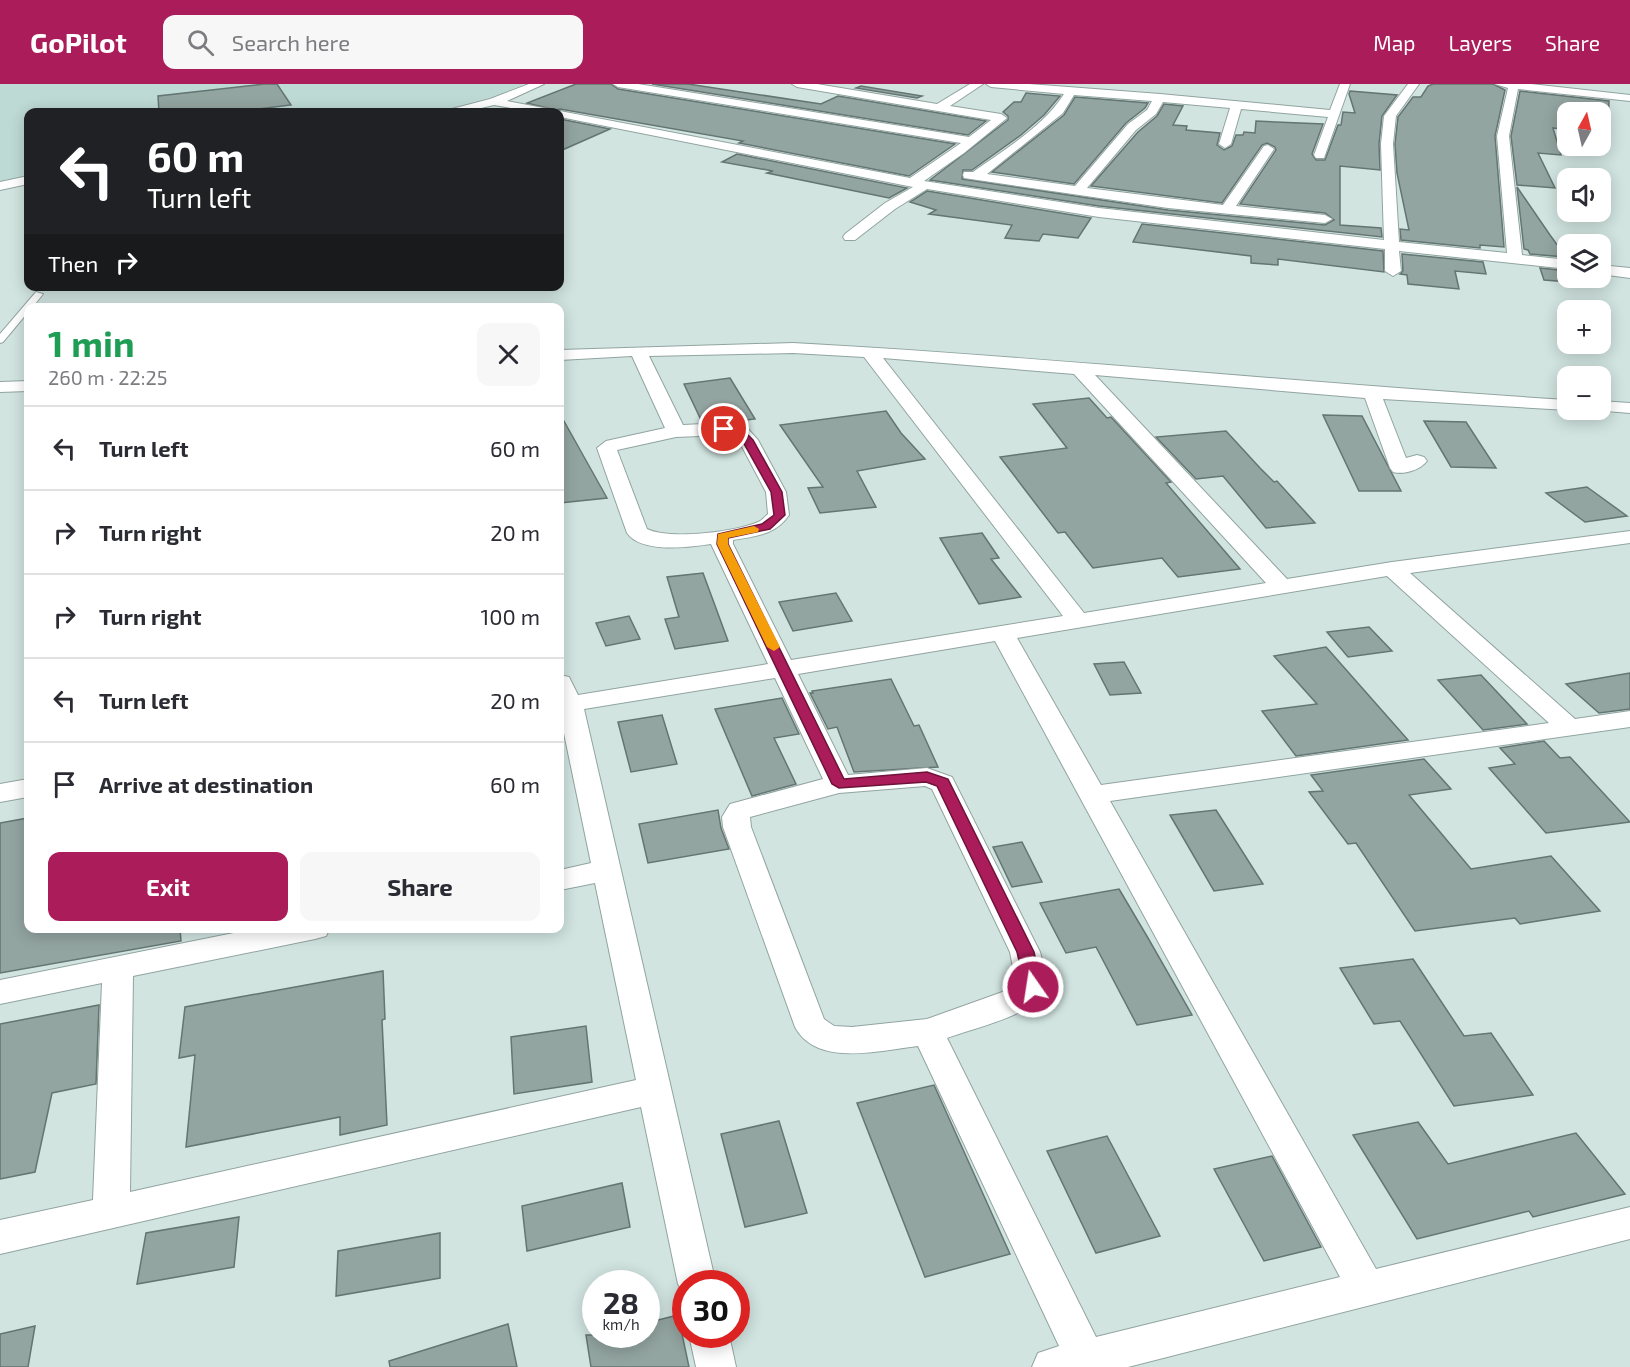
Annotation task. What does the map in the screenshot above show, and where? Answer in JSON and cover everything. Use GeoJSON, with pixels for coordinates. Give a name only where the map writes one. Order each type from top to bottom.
{"type":"FeatureCollection","features":[{"type":"Feature","properties":{"kind":"street"},"geometry":{"type":"LineString","coordinates":[[469,108],[494,102],[539,84]]}},
{"type":"Feature","properties":{"kind":"street"},"geometry":{"type":"LineString","coordinates":[[618,84],[969,141]]}},
{"type":"Feature","properties":{"kind":"street"},"geometry":{"type":"LineString","coordinates":[[797,84],[1001,117],[850,237]]}},
{"type":"Feature","properties":{"kind":"street"},"geometry":{"type":"LineString","coordinates":[[940,107],[978,84]]}},
{"type":"Feature","properties":{"kind":"street"},"geometry":{"type":"LineString","coordinates":[[991,84],[1334,114]]}},
{"type":"Feature","properties":{"kind":"street"},"geometry":{"type":"LineString","coordinates":[[1320,154],[1345,84]]}},
{"type":"Feature","properties":{"kind":"street"},"geometry":{"type":"LineString","coordinates":[[1393,272],[1387,144],[1390,116],[1414,84]]}},
{"type":"Feature","properties":{"kind":"street"},"geometry":{"type":"LineString","coordinates":[[1515,259],[1503,136],[1509,85],[1630,98]]}},
{"type":"Feature","properties":{"kind":"street"},"geometry":{"type":"LineString","coordinates":[[976,176],[1059,111],[1071,91]]}},
{"type":"Feature","properties":{"kind":"street"},"geometry":{"type":"LineString","coordinates":[[1078,191],[1132,127],[1152,112],[1160,97]]}},
{"type":"Feature","properties":{"kind":"street"},"geometry":{"type":"LineString","coordinates":[[494,102],[527,108]]}},
{"type":"Feature","properties":{"kind":"street"},"geometry":{"type":"LineString","coordinates":[[1224,144],[1237,105]]}},
{"type":"Feature","properties":{"kind":"street"},"geometry":{"type":"LineString","coordinates":[[564,115],[919,184],[1035,203],[1218,228],[1557,264]]}},
{"type":"Feature","properties":{"kind":"street"},"geometry":{"type":"LineString","coordinates":[[1227,210],[1268,149]]}},
{"type":"Feature","properties":{"kind":"street"},"geometry":{"type":"LineString","coordinates":[[933,169],[1168,204],[1325,219]]}},
{"type":"Feature","properties":{"kind":"street"},"geometry":{"type":"LineString","coordinates":[[0,186],[24,181]]}},
{"type":"Feature","properties":{"kind":"street"},"geometry":{"type":"LineString","coordinates":[[1611,270],[1630,273]]}},
{"type":"Feature","properties":{"kind":"street"},"geometry":{"type":"LineString","coordinates":[[564,355],[793,348],[868,352],[1372,393],[1557,404]]}},
{"type":"Feature","properties":{"kind":"street"},"geometry":{"type":"LineString","coordinates":[[638,351],[676,432]]}},
{"type":"Feature","properties":{"kind":"street"},"geometry":{"type":"LineString","coordinates":[[868,352],[1078,620]]}},
{"type":"Feature","properties":{"kind":"street"},"geometry":{"type":"LineString","coordinates":[[1079,369],[1282,586]]}},
{"type":"Feature","properties":{"kind":"street"},"geometry":{"type":"LineString","coordinates":[[0,387],[24,386]]}},
{"type":"Feature","properties":{"kind":"street"},"geometry":{"type":"LineString","coordinates":[[1372,393],[1400,468],[1417,461]]}},
{"type":"Feature","properties":{"kind":"street"},"geometry":{"type":"LineString","coordinates":[[1611,408],[1627,410]]}},
{"type":"Feature","properties":{"kind":"street"},"geometry":{"type":"LineString","coordinates":[[724,429],[741,433],[748,440],[776,492],[779,515],[766,527],[722,536],[669,542],[650,540],[638,533],[607,448],[676,432],[724,429]]}},
{"type":"Feature","properties":{"kind":"street"},"geometry":{"type":"LineString","coordinates":[[722,536],[722,544],[785,669],[839,784]]}},
{"type":"Feature","properties":{"kind":"street"},"geometry":{"type":"LineString","coordinates":[[564,697],[785,669],[1392,568],[1630,537]]}},
{"type":"Feature","properties":{"kind":"street"},"geometry":{"type":"LineString","coordinates":[[1392,568],[1570,728]]}},
{"type":"Feature","properties":{"kind":"street"},"geometry":{"type":"LineString","coordinates":[[1002,633],[1367,1289]]}},
{"type":"Feature","properties":{"kind":"street"},"geometry":{"type":"LineString","coordinates":[[564,701],[606,870],[695,1270]]}},
{"type":"Feature","properties":{"kind":"street"},"geometry":{"type":"LineString","coordinates":[[1093,795],[1630,719]]}},
{"type":"Feature","properties":{"kind":"street"},"geometry":{"type":"LineString","coordinates":[[927,777],[943,783],[1025,952],[1033,987],[1019,999],[928,1032],[852,1040],[827,1038],[811,1027],[735,817],[740,810],[839,784],[927,777]]}},
{"type":"Feature","properties":{"kind":"street"},"geometry":{"type":"LineString","coordinates":[[0,793],[24,789]]}},
{"type":"Feature","properties":{"kind":"street"},"geometry":{"type":"LineString","coordinates":[[564,879],[606,870]]}},
{"type":"Feature","properties":{"kind":"street"},"geometry":{"type":"LineString","coordinates":[[0,992],[290,933]]}},
{"type":"Feature","properties":{"kind":"street"},"geometry":{"type":"LineString","coordinates":[[111,1212],[118,968]]}},
{"type":"Feature","properties":{"kind":"street"},"geometry":{"type":"LineString","coordinates":[[928,1032],[1069,1363],[1630,1223]]}},
{"type":"Feature","properties":{"kind":"street"},"geometry":{"type":"LineString","coordinates":[[0,1237],[655,1090]]}},
{"type":"Feature","properties":{"kind":"street"},"geometry":{"type":"LineString","coordinates":[[712,1348],[716,1367]]}},
{"type":"Feature","properties":{"kind":"lane"},"geometry":{"type":"LineString","coordinates":[[31,303],[39,294]]}},
{"type":"Feature","properties":{"kind":"lane"},"geometry":{"type":"LineString","coordinates":[[0,340],[24,312]]}},
{"type":"Feature","properties":{"kind":"shaded area"},"geometry":{"type":"Polygon","coordinates":[[[0,84],[524,84],[456,108],[24,108],[24,179],[0,184],[0,84]]]}},
{"type":"Feature","properties":{"kind":"building"},"geometry":{"type":"Polygon","coordinates":[[[277,84],[291,105],[266,108],[159,108],[158,96],[277,84]]]}},
{"type":"Feature","properties":{"kind":"building"},"geometry":{"type":"Polygon","coordinates":[[[576,84],[611,84],[618,89],[955,144],[909,176],[739,143],[743,141],[527,103],[576,84]]]}},
{"type":"Feature","properties":{"kind":"building"},"geometry":{"type":"Polygon","coordinates":[[[652,84],[688,84],[821,104],[838,96],[986,121],[968,135],[652,84]]]}},
{"type":"Feature","properties":{"kind":"building"},"geometry":{"type":"Polygon","coordinates":[[[1433,84],[1493,84],[1505,90],[1495,136],[1504,247],[1480,245],[1480,248],[1401,240],[1400,229],[1409,230],[1397,173],[1395,144],[1398,117],[1413,97],[1421,97],[1428,86],[1433,84]]]}},
{"type":"Feature","properties":{"kind":"building"},"geometry":{"type":"Polygon","coordinates":[[[861,86],[922,96],[917,98],[856,88],[861,86]]]}},
{"type":"Feature","properties":{"kind":"building"},"geometry":{"type":"Polygon","coordinates":[[[1350,91],[1397,95],[1382,116],[1379,144],[1380,170],[1340,166],[1340,225],[1381,228],[1382,237],[1099,206],[930,180],[1008,120],[1008,116],[1003,112],[1014,102],[1021,102],[1026,93],[1060,96],[1044,115],[1021,135],[972,170],[963,170],[962,179],[1168,210],[1325,225],[1334,220],[1325,213],[1240,204],[1276,150],[1267,143],[1262,145],[1222,203],[1091,186],[1138,132],[1157,116],[1164,104],[1183,106],[1173,125],[1187,126],[1186,130],[1220,133],[1217,145],[1224,150],[1232,146],[1236,135],[1243,135],[1244,132],[1255,133],[1256,121],[1323,124],[1312,154],[1316,160],[1325,160],[1338,125],[1341,125],[1343,112],[1355,113],[1350,91]]]}},
{"type":"Feature","properties":{"kind":"building"},"geometry":{"type":"Polygon","coordinates":[[[1520,91],[1609,101],[1557,102],[1557,129],[1553,128],[1557,142],[1557,155],[1538,153],[1555,188],[1517,185],[1511,136],[1520,91]]]}},
{"type":"Feature","properties":{"kind":"building"},"geometry":{"type":"Polygon","coordinates":[[[1075,97],[1148,103],[1126,123],[1074,184],[992,172],[1064,115],[1075,97]]]}},
{"type":"Feature","properties":{"kind":"building"},"geometry":{"type":"Polygon","coordinates":[[[564,120],[610,129],[564,149],[564,120]]]}},
{"type":"Feature","properties":{"kind":"building"},"geometry":{"type":"Polygon","coordinates":[[[737,154],[907,188],[889,198],[767,173],[773,171],[722,162],[737,154]]]}},
{"type":"Feature","properties":{"kind":"building"},"geometry":{"type":"Polygon","coordinates":[[[1517,187],[1557,245],[1557,256],[1530,254],[1524,249],[1517,187]]]}},
{"type":"Feature","properties":{"kind":"building"},"geometry":{"type":"Polygon","coordinates":[[[927,191],[1091,218],[1078,238],[1043,234],[1039,241],[1005,238],[1012,225],[929,214],[936,210],[910,202],[927,191]]]}},
{"type":"Feature","properties":{"kind":"building"},"geometry":{"type":"Polygon","coordinates":[[[1142,224],[1383,251],[1384,272],[1278,259],[1278,265],[1251,263],[1251,256],[1133,242],[1142,224]]]}},
{"type":"Feature","properties":{"kind":"building"},"geometry":{"type":"Polygon","coordinates":[[[1402,254],[1483,262],[1486,274],[1455,271],[1459,289],[1408,284],[1407,275],[1400,274],[1403,271],[1402,254]]]}},
{"type":"Feature","properties":{"kind":"building"},"geometry":{"type":"Polygon","coordinates":[[[1540,268],[1557,270],[1557,281],[1544,280],[1540,268]]]}},
{"type":"Feature","properties":{"kind":"building"},"geometry":{"type":"Polygon","coordinates":[[[730,378],[755,419],[702,422],[684,384],[730,378]]]}},
{"type":"Feature","properties":{"kind":"building"},"geometry":{"type":"Polygon","coordinates":[[[1089,398],[1107,418],[1111,417],[1171,482],[1166,483],[1240,569],[1178,577],[1162,558],[1093,568],[1065,532],[1058,533],[1000,457],[1067,448],[1033,404],[1089,398]]]}},
{"type":"Feature","properties":{"kind":"building"},"geometry":{"type":"Polygon","coordinates":[[[886,411],[901,433],[925,459],[857,471],[876,507],[820,513],[808,488],[823,487],[780,425],[886,411]]]}},
{"type":"Feature","properties":{"kind":"building"},"geometry":{"type":"Polygon","coordinates":[[[1323,415],[1362,416],[1401,491],[1359,491],[1323,415]]]}},
{"type":"Feature","properties":{"kind":"building"},"geometry":{"type":"Polygon","coordinates":[[[564,421],[607,498],[564,503],[564,421]]]}},
{"type":"Feature","properties":{"kind":"building"},"geometry":{"type":"Polygon","coordinates":[[[1424,421],[1466,422],[1496,468],[1451,467],[1424,421]]]}},
{"type":"Feature","properties":{"kind":"building"},"geometry":{"type":"Polygon","coordinates":[[[1226,431],[1274,482],[1277,481],[1315,523],[1266,528],[1223,476],[1196,479],[1156,437],[1226,431]]]}},
{"type":"Feature","properties":{"kind":"building"},"geometry":{"type":"Polygon","coordinates":[[[1587,487],[1627,516],[1585,522],[1546,493],[1587,487]]]}},
{"type":"Feature","properties":{"kind":"building"},"geometry":{"type":"Polygon","coordinates":[[[982,533],[999,558],[991,559],[1021,597],[979,604],[940,538],[982,533]]]}},
{"type":"Feature","properties":{"kind":"building"},"geometry":{"type":"Polygon","coordinates":[[[703,573],[728,641],[675,649],[665,619],[679,617],[667,577],[703,573]]]}},
{"type":"Feature","properties":{"kind":"building"},"geometry":{"type":"Polygon","coordinates":[[[836,593],[852,621],[793,631],[779,602],[836,593]]]}},
{"type":"Feature","properties":{"kind":"building"},"geometry":{"type":"Polygon","coordinates":[[[629,616],[640,639],[606,646],[596,623],[629,616]]]}},
{"type":"Feature","properties":{"kind":"building"},"geometry":{"type":"Polygon","coordinates":[[[1369,627],[1392,651],[1348,657],[1327,632],[1369,627]]]}},
{"type":"Feature","properties":{"kind":"building"},"geometry":{"type":"Polygon","coordinates":[[[1326,647],[1408,740],[1296,756],[1262,711],[1317,704],[1274,656],[1326,647]]]}},
{"type":"Feature","properties":{"kind":"building"},"geometry":{"type":"Polygon","coordinates":[[[1124,662],[1141,693],[1110,695],[1094,664],[1124,662]]]}},
{"type":"Feature","properties":{"kind":"building"},"geometry":{"type":"Polygon","coordinates":[[[1630,673],[1630,709],[1599,713],[1566,684],[1630,673]]]}},
{"type":"Feature","properties":{"kind":"building"},"geometry":{"type":"Polygon","coordinates":[[[1481,675],[1527,724],[1483,730],[1438,680],[1481,675]]]}},
{"type":"Feature","properties":{"kind":"building"},"geometry":{"type":"Polygon","coordinates":[[[891,679],[914,726],[919,725],[938,767],[854,772],[837,727],[828,729],[810,693],[891,679]]]}},
{"type":"Feature","properties":{"kind":"building"},"geometry":{"type":"Polygon","coordinates":[[[782,698],[799,734],[774,738],[796,784],[752,796],[715,709],[782,698]]]}},
{"type":"Feature","properties":{"kind":"building"},"geometry":{"type":"Polygon","coordinates":[[[662,715],[677,764],[631,772],[618,722],[662,715]]]}},
{"type":"Feature","properties":{"kind":"building"},"geometry":{"type":"Polygon","coordinates":[[[1544,741],[1560,758],[1570,757],[1630,822],[1546,833],[1489,768],[1515,764],[1500,748],[1544,741]]]}},
{"type":"Feature","properties":{"kind":"building"},"geometry":{"type":"Polygon","coordinates":[[[1424,759],[1451,789],[1409,795],[1471,869],[1551,856],[1600,911],[1520,924],[1515,918],[1415,931],[1356,843],[1348,844],[1309,792],[1323,791],[1311,775],[1424,759]]]}},
{"type":"Feature","properties":{"kind":"building"},"geometry":{"type":"Polygon","coordinates":[[[718,810],[721,828],[729,849],[648,863],[639,824],[718,810]]]}},
{"type":"Feature","properties":{"kind":"building"},"geometry":{"type":"Polygon","coordinates":[[[1216,810],[1263,884],[1214,891],[1170,815],[1216,810]]]}},
{"type":"Feature","properties":{"kind":"building"},"geometry":{"type":"Polygon","coordinates":[[[24,819],[24,933],[180,933],[181,941],[0,973],[0,823],[24,819]]]}},
{"type":"Feature","properties":{"kind":"building"},"geometry":{"type":"Polygon","coordinates":[[[1022,842],[1042,882],[1012,887],[993,847],[1022,842]]]}},
{"type":"Feature","properties":{"kind":"building"},"geometry":{"type":"Polygon","coordinates":[[[1119,889],[1192,1015],[1137,1025],[1096,947],[1066,953],[1040,903],[1119,889]]]}},
{"type":"Feature","properties":{"kind":"building"},"geometry":{"type":"Polygon","coordinates":[[[1413,959],[1464,1036],[1491,1033],[1533,1095],[1454,1106],[1400,1021],[1374,1024],[1340,968],[1413,959]]]}},
{"type":"Feature","properties":{"kind":"building"},"geometry":{"type":"Polygon","coordinates":[[[383,971],[385,1019],[382,1020],[387,1125],[340,1135],[340,1117],[186,1147],[195,1055],[179,1058],[185,1007],[383,971]]]}},
{"type":"Feature","properties":{"kind":"building"},"geometry":{"type":"Polygon","coordinates":[[[99,1005],[96,1084],[52,1093],[35,1172],[0,1179],[0,1024],[99,1005]]]}},
{"type":"Feature","properties":{"kind":"building"},"geometry":{"type":"Polygon","coordinates":[[[586,1026],[592,1082],[514,1094],[511,1037],[586,1026]]]}},
{"type":"Feature","properties":{"kind":"building"},"geometry":{"type":"Polygon","coordinates":[[[934,1085],[1010,1254],[925,1277],[857,1103],[934,1085]]]}},
{"type":"Feature","properties":{"kind":"building"},"geometry":{"type":"Polygon","coordinates":[[[779,1121],[807,1213],[745,1227],[721,1134],[779,1121]]]}},
{"type":"Feature","properties":{"kind":"building"},"geometry":{"type":"Polygon","coordinates":[[[1418,1122],[1448,1164],[1576,1133],[1625,1194],[1533,1217],[1529,1211],[1417,1239],[1353,1135],[1418,1122]]]}},
{"type":"Feature","properties":{"kind":"building"},"geometry":{"type":"Polygon","coordinates":[[[1107,1136],[1160,1236],[1096,1253],[1047,1151],[1107,1136]]]}},
{"type":"Feature","properties":{"kind":"building"},"geometry":{"type":"Polygon","coordinates":[[[1272,1156],[1321,1247],[1264,1261],[1214,1169],[1272,1156]]]}},
{"type":"Feature","properties":{"kind":"building"},"geometry":{"type":"Polygon","coordinates":[[[622,1183],[630,1227],[527,1251],[522,1206],[622,1183]]]}},
{"type":"Feature","properties":{"kind":"building"},"geometry":{"type":"Polygon","coordinates":[[[239,1217],[234,1267],[137,1284],[146,1233],[239,1217]]]}},
{"type":"Feature","properties":{"kind":"building"},"geometry":{"type":"Polygon","coordinates":[[[440,1233],[440,1278],[336,1296],[338,1251],[440,1233]]]}},
{"type":"Feature","properties":{"kind":"building"},"geometry":{"type":"Polygon","coordinates":[[[672,1316],[672,1348],[685,1348],[689,1367],[591,1367],[588,1348],[660,1348],[660,1320],[672,1316]]]}},
{"type":"Feature","properties":{"kind":"building"},"geometry":{"type":"Polygon","coordinates":[[[508,1324],[517,1367],[390,1367],[389,1361],[508,1324]]]}},
{"type":"Feature","properties":{"kind":"building"},"geometry":{"type":"Polygon","coordinates":[[[35,1326],[28,1367],[0,1367],[0,1334],[35,1326]]]}},
{"type":"Feature","properties":{"kind":"slow traffic"},"geometry":{"type":"LineString","coordinates":[[754,529],[722,536],[722,544],[774,647]]}},
{"type":"Feature","properties":{"kind":"route"},"geometry":{"type":"LineString","coordinates":[[724,429],[741,433],[748,440],[776,492],[779,515],[766,527],[722,536],[722,544],[785,669],[839,784],[927,777],[943,783],[1025,952],[1033,987]]}}]}
